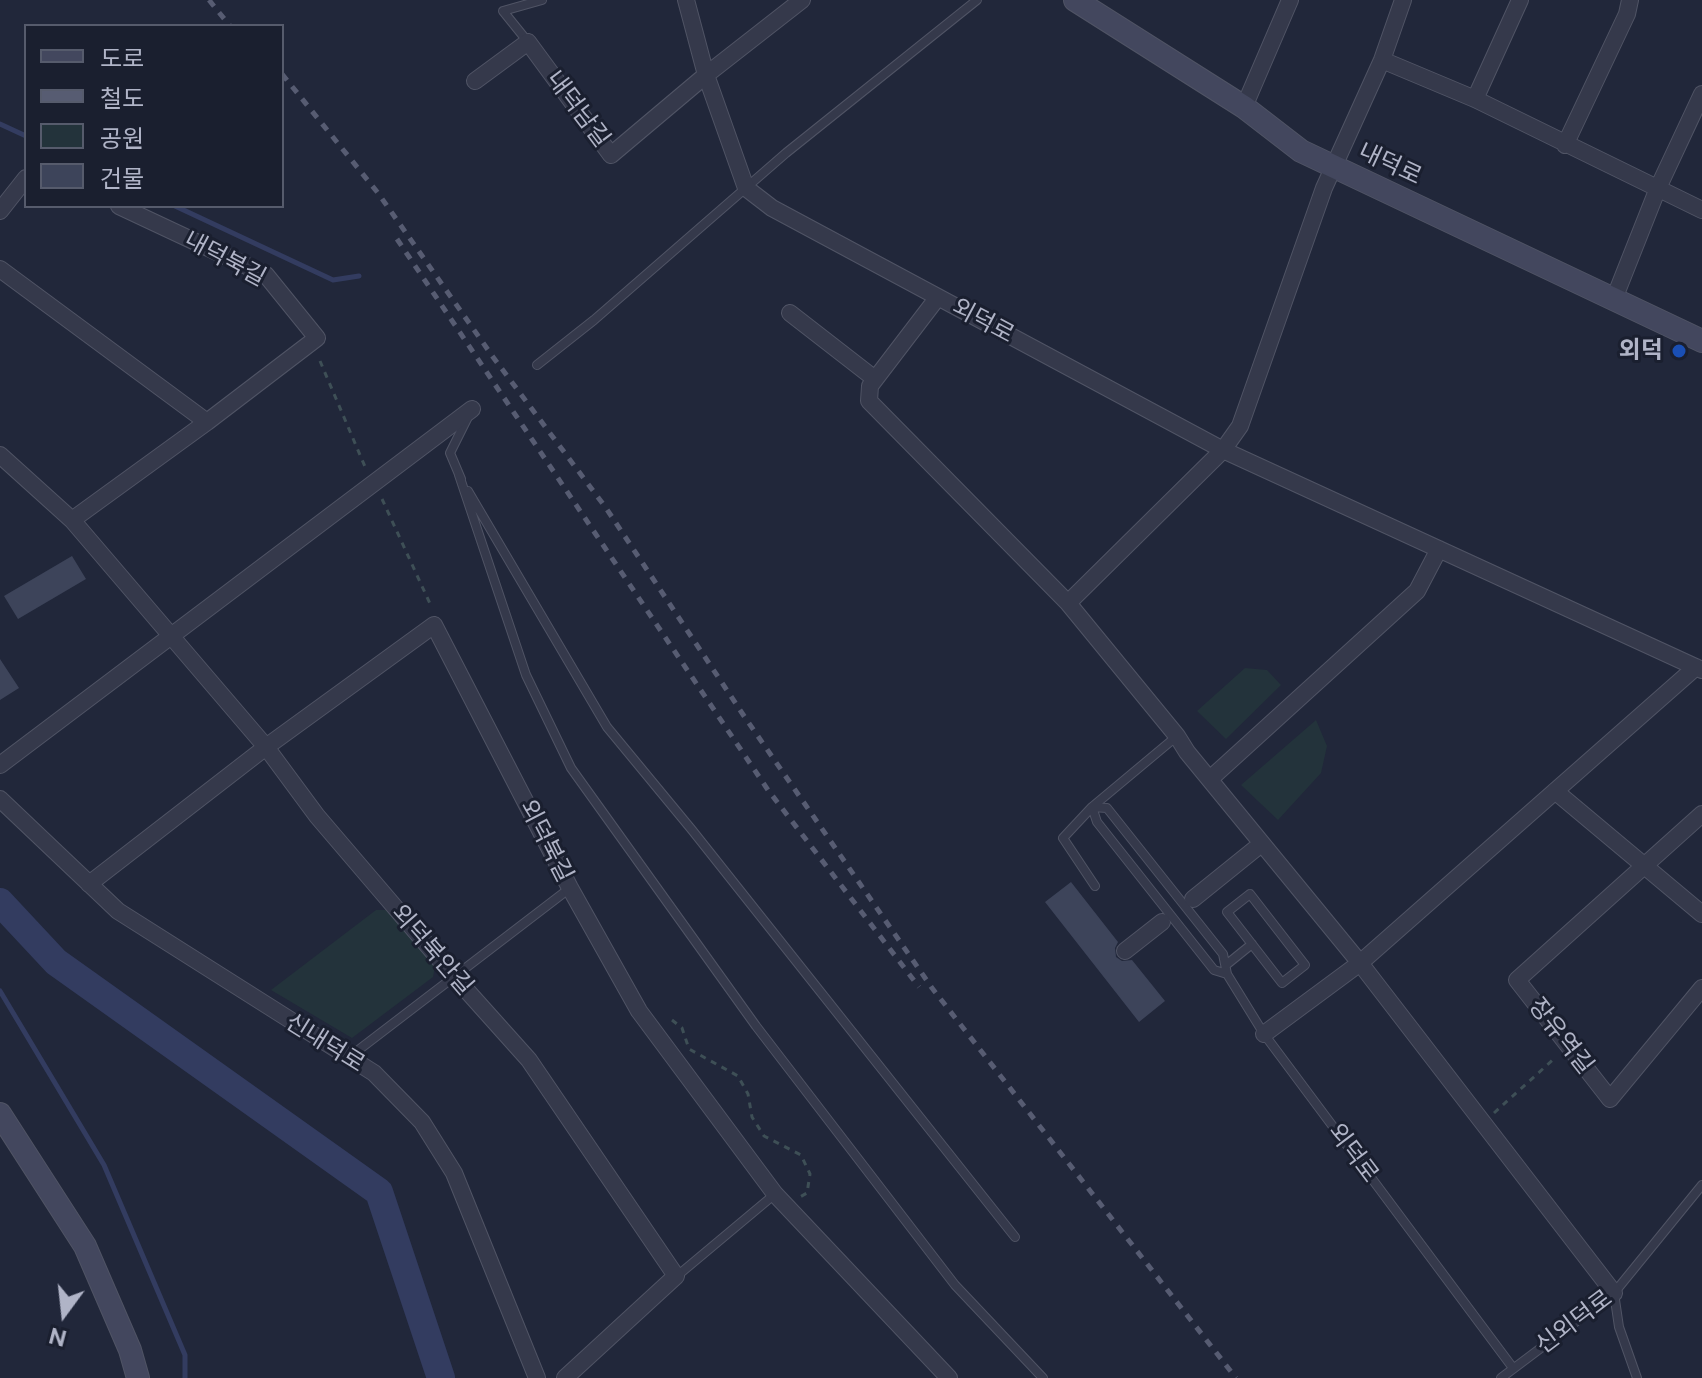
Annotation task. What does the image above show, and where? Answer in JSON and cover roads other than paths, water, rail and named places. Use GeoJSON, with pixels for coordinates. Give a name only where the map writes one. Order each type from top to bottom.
{"type":"FeatureCollection","features":[{"type":"Feature","properties":{"kind":"street"},"geometry":{"type":"LineString","coordinates":[[686,0],[706,75],[746,188]]}},
{"type":"Feature","properties":{"kind":"street"},"geometry":{"type":"LineString","coordinates":[[706,75],[802,0]]}},
{"type":"Feature","properties":{"kind":"street","name":"내덕로"},"geometry":{"type":"LineString","coordinates":[[1075,0],[1244,107],[1301,151],[1702,341]]}},
{"type":"Feature","properties":{"kind":"street"},"geometry":{"type":"LineString","coordinates":[[1068,603],[1223,450],[1240,426],[1333,166],[1382,60],[1403,0]]}},
{"type":"Feature","properties":{"kind":"street"},"geometry":{"type":"LineString","coordinates":[[1475,99],[1520,0]]}},
{"type":"Feature","properties":{"kind":"street"},"geometry":{"type":"LineString","coordinates":[[1565,145],[1627,14],[1630,0]]}},
{"type":"Feature","properties":{"kind":"street"},"geometry":{"type":"LineString","coordinates":[[1244,107],[1286,1]]}},
{"type":"Feature","properties":{"kind":"street","name":"내덕남길"},"geometry":{"type":"LineString","coordinates":[[528,42],[611,155],[706,75]]}},
{"type":"Feature","properties":{"kind":"street"},"geometry":{"type":"LineString","coordinates":[[475,81],[528,42]]}},
{"type":"Feature","properties":{"kind":"street"},"geometry":{"type":"LineString","coordinates":[[1382,60],[1475,99],[1702,210]]}},
{"type":"Feature","properties":{"kind":"street"},"geometry":{"type":"LineString","coordinates":[[1614,299],[1658,188],[1702,94]]}},
{"type":"Feature","properties":{"kind":"street"},"geometry":{"type":"LineString","coordinates":[[0,211],[24,181]]}},
{"type":"Feature","properties":{"kind":"street","name":"외덕로"},"geometry":{"type":"LineString","coordinates":[[746,188],[772,208],[1223,450],[1699,669],[1360,963],[1264,1034]]}},
{"type":"Feature","properties":{"kind":"street","name":"내덕북길"},"geometry":{"type":"LineString","coordinates":[[72,520],[317,338],[266,275],[123,208]]}},
{"type":"Feature","properties":{"kind":"street"},"geometry":{"type":"LineString","coordinates":[[0,269],[207,422]]}},
{"type":"Feature","properties":{"kind":"street"},"geometry":{"type":"LineString","coordinates":[[938,297],[870,386],[869,401],[1068,603],[1360,963],[1614,1293]]}},
{"type":"Feature","properties":{"kind":"street"},"geometry":{"type":"LineString","coordinates":[[790,313],[875,379]]}},
{"type":"Feature","properties":{"kind":"street"},"geometry":{"type":"LineString","coordinates":[[0,765],[472,409]]}},
{"type":"Feature","properties":{"kind":"street"},"geometry":{"type":"LineString","coordinates":[[0,455],[72,520],[170,637]]}},
{"type":"Feature","properties":{"kind":"street"},"geometry":{"type":"LineString","coordinates":[[1210,779],[1417,591],[1439,549]]}},
{"type":"Feature","properties":{"kind":"street","name":"외덕북길"},"geometry":{"type":"LineString","coordinates":[[89,884],[266,747],[434,625],[570,888],[639,1011],[775,1194],[949,1378]]}},
{"type":"Feature","properties":{"kind":"street","name":"외덕북안길"},"geometry":{"type":"LineString","coordinates":[[170,637],[266,747],[317,816],[529,1060],[676,1276]]}},
{"type":"Feature","properties":{"kind":"street"},"geometry":{"type":"LineString","coordinates":[[1555,791],[1702,914]]}},
{"type":"Feature","properties":{"kind":"street","name":"신내덕로"},"geometry":{"type":"LineString","coordinates":[[0,799],[118,911],[374,1073],[422,1122],[454,1173],[537,1378]]}},
{"type":"Feature","properties":{"kind":"street","name":"장유역길"},"geometry":{"type":"LineString","coordinates":[[1702,814],[1517,980],[1610,1099],[1702,988]]}},
{"type":"Feature","properties":{"kind":"street"},"geometry":{"type":"LineString","coordinates":[[1193,899],[1255,849]]}},
{"type":"Feature","properties":{"kind":"street"},"geometry":{"type":"LineString","coordinates":[[1125,951],[1162,922]]}},
{"type":"Feature","properties":{"kind":"street"},"geometry":{"type":"LineString","coordinates":[[0,1114],[85,1246],[130,1350],[138,1378]]}},
{"type":"Feature","properties":{"kind":"street"},"geometry":{"type":"LineString","coordinates":[[565,1378],[676,1276]]}},
{"type":"Feature","properties":{"kind":"street"},"geometry":{"type":"LineString","coordinates":[[924,1378],[932,1361]]}},
{"type":"Feature","properties":{"kind":"lane","name":"내덕남길"},"geometry":{"type":"LineString","coordinates":[[528,42],[503,11],[542,0]]}},
{"type":"Feature","properties":{"kind":"lane"},"geometry":{"type":"LineString","coordinates":[[537,365],[594,320],[746,188],[977,0]]}},
{"type":"Feature","properties":{"kind":"lane"},"geometry":{"type":"LineString","coordinates":[[472,409],[450,453],[526,675],[571,768],[756,1026],[955,1285],[1043,1378]]}},
{"type":"Feature","properties":{"kind":"lane"},"geometry":{"type":"LineString","coordinates":[[459,475],[607,727],[1015,1237]]}},
{"type":"Feature","properties":{"kind":"lane"},"geometry":{"type":"LineString","coordinates":[[1095,886],[1063,838],[1092,807],[1177,736]]}},
{"type":"Feature","properties":{"kind":"lane"},"geometry":{"type":"LineString","coordinates":[[1092,807],[1097,822],[1214,970],[1227,970],[1252,944]]}},
{"type":"Feature","properties":{"kind":"lane"},"geometry":{"type":"LineString","coordinates":[[1092,807],[1107,808],[1223,954],[1227,970],[1264,1034]]}},
{"type":"Feature","properties":{"kind":"lane"},"geometry":{"type":"LineString","coordinates":[[348,1058],[570,888]]}},
{"type":"Feature","properties":{"kind":"lane"},"geometry":{"type":"LineString","coordinates":[[1250,894],[1305,965],[1282,983],[1252,944],[1227,912],[1250,894]]}},
{"type":"Feature","properties":{"kind":"lane","name":"외덕로"},"geometry":{"type":"LineString","coordinates":[[1264,1034],[1513,1368]]}},
{"type":"Feature","properties":{"kind":"lane","name":"신외덕로"},"geometry":{"type":"LineString","coordinates":[[1501,1378],[1614,1293],[1702,1185]]}},
{"type":"Feature","properties":{"kind":"lane"},"geometry":{"type":"LineString","coordinates":[[676,1276],[775,1194]]}},
{"type":"Feature","properties":{"kind":"lane"},"geometry":{"type":"LineString","coordinates":[[1614,1293],[1619,1327],[1637,1378]]}},
{"type":"Feature","properties":{"kind":"waterway"},"geometry":{"type":"LineString","coordinates":[[0,124],[24,135]]}},
{"type":"Feature","properties":{"kind":"waterway"},"geometry":{"type":"LineString","coordinates":[[179,208],[333,280],[359,276]]}},
{"type":"Feature","properties":{"kind":"waterway"},"geometry":{"type":"LineString","coordinates":[[0,902],[56,962],[379,1192],[441,1378]]}},
{"type":"Feature","properties":{"kind":"waterway"},"geometry":{"type":"LineString","coordinates":[[0,991],[104,1165],[185,1355],[185,1378]]}},
{"type":"Feature","properties":{"kind":"railway"},"geometry":{"type":"LineString","coordinates":[[209,0],[228,24]]}},
{"type":"Feature","properties":{"kind":"railway"},"geometry":{"type":"LineString","coordinates":[[284,76],[378,193],[493,357],[606,508],[744,716],[932,988],[1236,1378]]}},
{"type":"Feature","properties":{"kind":"railway"},"geometry":{"type":"LineString","coordinates":[[397,239],[768,790],[919,987]]}},
{"type":"Feature","properties":{"kind":"place","name":"외덕"},"geometry":{"type":"Point","coordinates":[1679,351]}}]}
